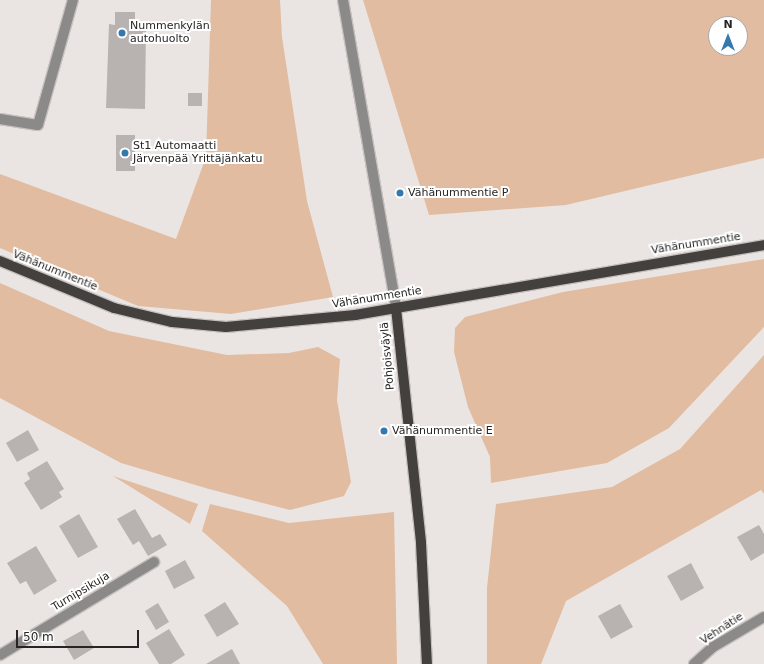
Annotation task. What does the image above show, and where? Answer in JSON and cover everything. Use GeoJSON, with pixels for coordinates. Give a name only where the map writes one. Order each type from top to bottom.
{"type":"FeatureCollection","features":[{"type":"Feature","properties":{"kind":"main road","name":"Vähänummentie"},"geometry":{"type":"LineString","coordinates":[[0,261],[114,308],[172,322],[226,327],[273,324],[396,308],[764,245]]}},
{"type":"Feature","properties":{"kind":"main road","name":"Pohjoisväylä"},"geometry":{"type":"LineString","coordinates":[[396,308],[421,543],[427,664]]}},
{"type":"Feature","properties":{"kind":"street"},"geometry":{"type":"LineString","coordinates":[[0,119],[38,126],[73,0]]}},
{"type":"Feature","properties":{"kind":"street","name":"Pohjoisväylä"},"geometry":{"type":"LineString","coordinates":[[343,0],[396,308]]}},
{"type":"Feature","properties":{"kind":"street","name":"Turnipsikuja"},"geometry":{"type":"LineString","coordinates":[[0,655],[154,562]]}},
{"type":"Feature","properties":{"kind":"street","name":"Vehnätie"},"geometry":{"type":"LineString","coordinates":[[694,664],[712,647],[764,617]]}},
{"type":"Feature","properties":{"kind":"shaded area"},"geometry":{"type":"Polygon","coordinates":[[[211,0],[280,0],[282,37],[307,201],[333,297],[231,314],[138,306],[0,248],[0,174],[176,239],[206,157],[211,0]]]}},
{"type":"Feature","properties":{"kind":"shaded area"},"geometry":{"type":"Polygon","coordinates":[[[363,0],[764,0],[764,158],[566,205],[429,215],[363,0]]]}},
{"type":"Feature","properties":{"kind":"shaded area"},"geometry":{"type":"Polygon","coordinates":[[[764,259],[764,327],[669,428],[607,463],[491,483],[490,457],[468,407],[454,352],[455,328],[465,317],[563,292],[764,259]]]}},
{"type":"Feature","properties":{"kind":"shaded area"},"geometry":{"type":"Polygon","coordinates":[[[0,283],[109,331],[227,355],[289,353],[318,347],[340,359],[337,400],[351,482],[344,496],[290,510],[209,489],[121,463],[0,398],[0,283]]]}},
{"type":"Feature","properties":{"kind":"shaded area"},"geometry":{"type":"Polygon","coordinates":[[[764,355],[764,494],[761,490],[566,601],[541,664],[487,664],[487,588],[496,504],[612,487],[680,449],[764,355]]]}},
{"type":"Feature","properties":{"kind":"shaded area"},"geometry":{"type":"Polygon","coordinates":[[[113,476],[198,504],[190,524],[113,476]]]}},
{"type":"Feature","properties":{"kind":"shaded area"},"geometry":{"type":"Polygon","coordinates":[[[210,504],[289,523],[394,512],[397,664],[323,664],[287,606],[202,531],[210,504]]]}},
{"type":"Feature","properties":{"kind":"building"},"geometry":{"type":"Polygon","coordinates":[[[115,12],[135,12],[135,24],[146,24],[145,109],[106,108],[109,24],[115,25],[115,12]]]}},
{"type":"Feature","properties":{"kind":"building"},"geometry":{"type":"Polygon","coordinates":[[[188,93],[202,93],[202,106],[188,106],[188,93]]]}},
{"type":"Feature","properties":{"kind":"building","name":"St1 Automaatti Järvenpää Yrittäjänkatu"},"geometry":{"type":"Polygon","coordinates":[[[116,135],[135,135],[135,171],[116,171],[116,135]]]}},
{"type":"Feature","properties":{"kind":"building"},"geometry":{"type":"Polygon","coordinates":[[[28,430],[39,450],[17,462],[6,443],[28,430]]]}},
{"type":"Feature","properties":{"kind":"building"},"geometry":{"type":"Polygon","coordinates":[[[47,461],[64,489],[59,492],[62,497],[41,510],[24,483],[30,479],[27,473],[47,461]]]}},
{"type":"Feature","properties":{"kind":"building"},"geometry":{"type":"Polygon","coordinates":[[[135,509],[152,538],[160,534],[167,545],[148,556],[139,541],[133,545],[117,519],[135,509]]]}},
{"type":"Feature","properties":{"kind":"building"},"geometry":{"type":"Polygon","coordinates":[[[79,514],[98,547],[78,558],[59,526],[79,514]]]}},
{"type":"Feature","properties":{"kind":"building"},"geometry":{"type":"Polygon","coordinates":[[[759,525],[764,534],[764,553],[751,561],[737,537],[759,525]]]}},
{"type":"Feature","properties":{"kind":"building"},"geometry":{"type":"Polygon","coordinates":[[[36,546],[57,581],[34,595],[26,581],[20,584],[7,563],[36,546]]]}},
{"type":"Feature","properties":{"kind":"building"},"geometry":{"type":"Polygon","coordinates":[[[185,560],[195,578],[174,589],[165,571],[185,560]]]}},
{"type":"Feature","properties":{"kind":"building"},"geometry":{"type":"Polygon","coordinates":[[[691,563],[704,588],[681,601],[667,576],[691,563]]]}},
{"type":"Feature","properties":{"kind":"building"},"geometry":{"type":"Polygon","coordinates":[[[225,602],[239,624],[217,637],[204,615],[225,602]]]}},
{"type":"Feature","properties":{"kind":"building"},"geometry":{"type":"Polygon","coordinates":[[[158,603],[169,622],[156,630],[145,611],[158,603]]]}},
{"type":"Feature","properties":{"kind":"building"},"geometry":{"type":"Polygon","coordinates":[[[620,604],[633,627],[611,639],[598,616],[620,604]]]}},
{"type":"Feature","properties":{"kind":"building"},"geometry":{"type":"Polygon","coordinates":[[[169,629],[185,655],[171,664],[159,664],[146,643],[169,629]]]}},
{"type":"Feature","properties":{"kind":"building"},"geometry":{"type":"Polygon","coordinates":[[[83,630],[94,648],[74,660],[63,641],[83,630]]]}},
{"type":"Feature","properties":{"kind":"building"},"geometry":{"type":"Polygon","coordinates":[[[232,649],[240,664],[206,664],[232,649]]]}},
{"type":"Feature","properties":{"kind":"place","name":"Nummenkylän autohuolto"},"geometry":{"type":"Point","coordinates":[122,33]}},
{"type":"Feature","properties":{"kind":"place","name":"St1 Automaatti Järvenpää Yrittäjänkatu"},"geometry":{"type":"Point","coordinates":[125,153]}},
{"type":"Feature","properties":{"kind":"place","name":"Vähänummentie P"},"geometry":{"type":"Point","coordinates":[400,193]}},
{"type":"Feature","properties":{"kind":"place","name":"Vähänummentie E"},"geometry":{"type":"Point","coordinates":[384,431]}}]}
